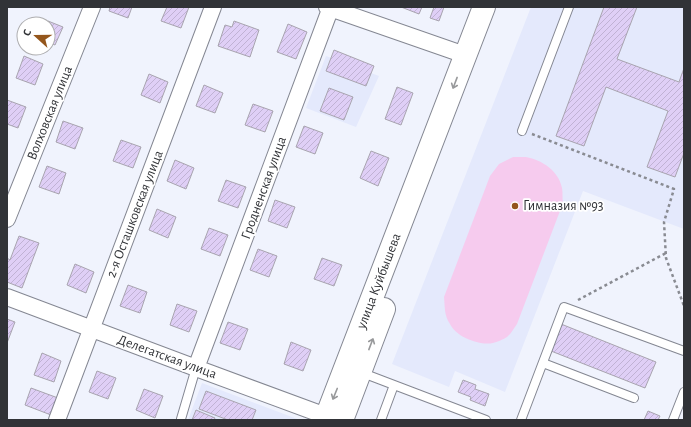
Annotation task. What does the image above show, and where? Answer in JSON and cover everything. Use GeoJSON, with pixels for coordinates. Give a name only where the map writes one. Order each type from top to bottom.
{"type":"FeatureCollection","features":[{"type":"Feature","properties":{"kind":"main road","name":"улица Куйбышева"},"geometry":{"type":"LineString","coordinates":[[333,419],[360,372],[472,58],[484,7]]}},
{"type":"Feature","properties":{"kind":"main road","name":"улица Куйбышева"},"geometry":{"type":"LineString","coordinates":[[333,419],[472,58],[500,7]]}},
{"type":"Feature","properties":{"kind":"street","name":"Волховская улица"},"geometry":{"type":"LineString","coordinates":[[7,218],[92,7]]}},
{"type":"Feature","properties":{"kind":"street","name":"2-я Осташковская улица"},"geometry":{"type":"LineString","coordinates":[[57,420],[213,7]]}},
{"type":"Feature","properties":{"kind":"street"},"geometry":{"type":"LineString","coordinates":[[330,8],[472,58]]}},
{"type":"Feature","properties":{"kind":"street","name":"Гродненская улица"},"geometry":{"type":"LineString","coordinates":[[196,368],[330,8]]}},
{"type":"Feature","properties":{"kind":"street","name":"Делегатская улица"},"geometry":{"type":"LineString","coordinates":[[7,297],[333,419]]}},
{"type":"Feature","properties":{"kind":"lane"},"geometry":{"type":"LineString","coordinates":[[522,131],[569,7]]}},
{"type":"Feature","properties":{"kind":"lane"},"geometry":{"type":"LineString","coordinates":[[521,420],[564,307],[684,350]]}},
{"type":"Feature","properties":{"kind":"lane"},"geometry":{"type":"LineString","coordinates":[[543,363],[634,398]]}},
{"type":"Feature","properties":{"kind":"lane"},"geometry":{"type":"LineString","coordinates":[[181,419],[196,368]]}},
{"type":"Feature","properties":{"kind":"lane"},"geometry":{"type":"LineString","coordinates":[[360,372],[486,420]]}},
{"type":"Feature","properties":{"kind":"lane"},"geometry":{"type":"LineString","coordinates":[[381,420],[394,385]]}},
{"type":"Feature","properties":{"kind":"lane"},"geometry":{"type":"LineString","coordinates":[[673,420],[682,403],[684,392]]}},
{"type":"Feature","properties":{"kind":"path"},"geometry":{"type":"LineString","coordinates":[[522,131],[674,189],[664,222],[666,258],[684,306]]}},
{"type":"Feature","properties":{"kind":"path"},"geometry":{"type":"LineString","coordinates":[[564,307],[666,253]]}},
{"type":"Feature","properties":{"kind":"shaded area","name":"Гимназия №93"},"geometry":{"type":"Polygon","coordinates":[[[531,7],[684,7],[684,229],[583,191],[505,392],[455,371],[449,387],[392,364],[531,7]]]}},
{"type":"Feature","properties":{"kind":"shaded area"},"geometry":{"type":"Polygon","coordinates":[[[326,56],[379,76],[356,127],[306,108],[326,56]]]}},
{"type":"Feature","properties":{"kind":"shaded area"},"geometry":{"type":"Polygon","coordinates":[[[513,157],[532,158],[549,167],[560,182],[563,203],[517,324],[506,338],[488,344],[475,342],[463,337],[453,329],[446,314],[444,297],[490,176],[499,164],[513,157]]]}},
{"type":"Feature","properties":{"kind":"shaded area"},"geometry":{"type":"Polygon","coordinates":[[[202,383],[300,420],[188,420],[202,383]]]}},
{"type":"Feature","properties":{"kind":"building"},"geometry":{"type":"Polygon","coordinates":[[[110,7],[132,7],[128,18],[109,11],[110,7]]]}},
{"type":"Feature","properties":{"kind":"building"},"geometry":{"type":"Polygon","coordinates":[[[167,7],[189,7],[181,28],[161,21],[167,7]]]}},
{"type":"Feature","properties":{"kind":"building"},"geometry":{"type":"Polygon","coordinates":[[[401,7],[422,7],[419,14],[401,7]]]}},
{"type":"Feature","properties":{"kind":"building"},"geometry":{"type":"Polygon","coordinates":[[[434,7],[444,7],[439,21],[430,18],[434,7]]]}},
{"type":"Feature","properties":{"kind":"building"},"geometry":{"type":"Polygon","coordinates":[[[604,7],[637,7],[617,59],[679,82],[684,68],[684,153],[675,177],[647,167],[668,111],[606,87],[584,146],[556,136],[604,7]]]}},
{"type":"Feature","properties":{"kind":"building"},"geometry":{"type":"Polygon","coordinates":[[[234,21],[259,30],[250,57],[218,46],[225,25],[232,27],[234,21]]]}},
{"type":"Feature","properties":{"kind":"building"},"geometry":{"type":"Polygon","coordinates":[[[56,24],[63,27],[56,43],[56,24]]]}},
{"type":"Feature","properties":{"kind":"building"},"geometry":{"type":"Polygon","coordinates":[[[288,24],[307,32],[296,59],[277,52],[288,24]]]}},
{"type":"Feature","properties":{"kind":"building"},"geometry":{"type":"Polygon","coordinates":[[[334,50],[374,66],[366,86],[326,71],[334,50]]]}},
{"type":"Feature","properties":{"kind":"building"},"geometry":{"type":"Polygon","coordinates":[[[24,56],[43,64],[35,85],[16,78],[24,56]]]}},
{"type":"Feature","properties":{"kind":"building"},"geometry":{"type":"Polygon","coordinates":[[[149,74],[168,82],[160,103],[141,95],[149,74]]]}},
{"type":"Feature","properties":{"kind":"building"},"geometry":{"type":"Polygon","coordinates":[[[204,85],[223,93],[215,113],[196,106],[204,85]]]}},
{"type":"Feature","properties":{"kind":"building"},"geometry":{"type":"Polygon","coordinates":[[[397,87],[413,93],[401,125],[385,119],[397,87]]]}},
{"type":"Feature","properties":{"kind":"building"},"geometry":{"type":"Polygon","coordinates":[[[329,88],[353,97],[344,120],[320,111],[329,88]]]}},
{"type":"Feature","properties":{"kind":"building"},"geometry":{"type":"Polygon","coordinates":[[[7,100],[26,107],[18,128],[7,124],[7,100]]]}},
{"type":"Feature","properties":{"kind":"building"},"geometry":{"type":"Polygon","coordinates":[[[253,104],[273,111],[265,132],[245,125],[253,104]]]}},
{"type":"Feature","properties":{"kind":"building"},"geometry":{"type":"Polygon","coordinates":[[[63,121],[83,128],[75,149],[56,142],[63,121]]]}},
{"type":"Feature","properties":{"kind":"building"},"geometry":{"type":"Polygon","coordinates":[[[304,126],[323,133],[315,154],[296,147],[304,126]]]}},
{"type":"Feature","properties":{"kind":"building"},"geometry":{"type":"Polygon","coordinates":[[[121,140],[141,147],[133,168],[113,161],[121,140]]]}},
{"type":"Feature","properties":{"kind":"building"},"geometry":{"type":"Polygon","coordinates":[[[371,151],[389,158],[378,186],[360,178],[371,151]]]}},
{"type":"Feature","properties":{"kind":"building"},"geometry":{"type":"Polygon","coordinates":[[[175,160],[194,168],[186,189],[167,181],[175,160]]]}},
{"type":"Feature","properties":{"kind":"building"},"geometry":{"type":"Polygon","coordinates":[[[47,166],[66,173],[59,194],[39,187],[47,166]]]}},
{"type":"Feature","properties":{"kind":"building"},"geometry":{"type":"Polygon","coordinates":[[[226,180],[246,187],[238,208],[218,201],[226,180]]]}},
{"type":"Feature","properties":{"kind":"building"},"geometry":{"type":"Polygon","coordinates":[[[275,200],[295,207],[287,228],[268,221],[275,200]]]}},
{"type":"Feature","properties":{"kind":"building"},"geometry":{"type":"Polygon","coordinates":[[[157,209],[176,217],[168,238],[149,230],[157,209]]]}},
{"type":"Feature","properties":{"kind":"building"},"geometry":{"type":"Polygon","coordinates":[[[209,228],[228,235],[220,256],[201,249],[209,228]]]}},
{"type":"Feature","properties":{"kind":"building"},"geometry":{"type":"Polygon","coordinates":[[[19,236],[39,243],[22,288],[7,282],[7,258],[10,260],[19,236]]]}},
{"type":"Feature","properties":{"kind":"building"},"geometry":{"type":"Polygon","coordinates":[[[258,249],[277,256],[269,277],[250,270],[258,249]]]}},
{"type":"Feature","properties":{"kind":"building"},"geometry":{"type":"Polygon","coordinates":[[[322,258],[342,265],[334,286],[314,279],[322,258]]]}},
{"type":"Feature","properties":{"kind":"building"},"geometry":{"type":"Polygon","coordinates":[[[75,264],[94,272],[86,293],[67,285],[75,264]]]}},
{"type":"Feature","properties":{"kind":"building"},"geometry":{"type":"Polygon","coordinates":[[[128,285],[147,292],[140,313],[120,306],[128,285]]]}},
{"type":"Feature","properties":{"kind":"building"},"geometry":{"type":"Polygon","coordinates":[[[177,304],[197,311],[189,332],[170,325],[177,304]]]}},
{"type":"Feature","properties":{"kind":"building"},"geometry":{"type":"Polygon","coordinates":[[[7,319],[15,322],[7,343],[7,319]]]}},
{"type":"Feature","properties":{"kind":"building"},"geometry":{"type":"Polygon","coordinates":[[[228,322],[248,329],[240,350],[220,343],[228,322]]]}},
{"type":"Feature","properties":{"kind":"building"},"geometry":{"type":"Polygon","coordinates":[[[561,324],[656,362],[645,388],[551,351],[561,324]]]}},
{"type":"Feature","properties":{"kind":"building"},"geometry":{"type":"Polygon","coordinates":[[[291,342],[311,350],[303,371],[284,364],[291,342]]]}},
{"type":"Feature","properties":{"kind":"building"},"geometry":{"type":"Polygon","coordinates":[[[42,353],[61,361],[54,382],[34,375],[42,353]]]}},
{"type":"Feature","properties":{"kind":"building"},"geometry":{"type":"Polygon","coordinates":[[[97,371],[116,378],[108,399],[89,392],[97,371]]]}},
{"type":"Feature","properties":{"kind":"building"},"geometry":{"type":"Polygon","coordinates":[[[463,380],[476,385],[475,389],[489,394],[485,406],[470,400],[471,397],[458,392],[463,380]]]}},
{"type":"Feature","properties":{"kind":"building"},"geometry":{"type":"Polygon","coordinates":[[[31,388],[58,398],[51,415],[25,405],[31,388]]]}},
{"type":"Feature","properties":{"kind":"building"},"geometry":{"type":"Polygon","coordinates":[[[144,389],[163,396],[155,418],[136,410],[144,389]]]}},
{"type":"Feature","properties":{"kind":"building"},"geometry":{"type":"Polygon","coordinates":[[[206,391],[256,410],[252,420],[228,420],[199,409],[206,391]]]}},
{"type":"Feature","properties":{"kind":"building"},"geometry":{"type":"Polygon","coordinates":[[[196,410],[215,418],[214,420],[192,420],[196,410]]]}},
{"type":"Feature","properties":{"kind":"building"},"geometry":{"type":"Polygon","coordinates":[[[648,411],[660,416],[658,420],[644,420],[648,411]]]}},
{"type":"Feature","properties":{"kind":"place","name":"Гимназия №93"},"geometry":{"type":"Point","coordinates":[515,206]}}]}
